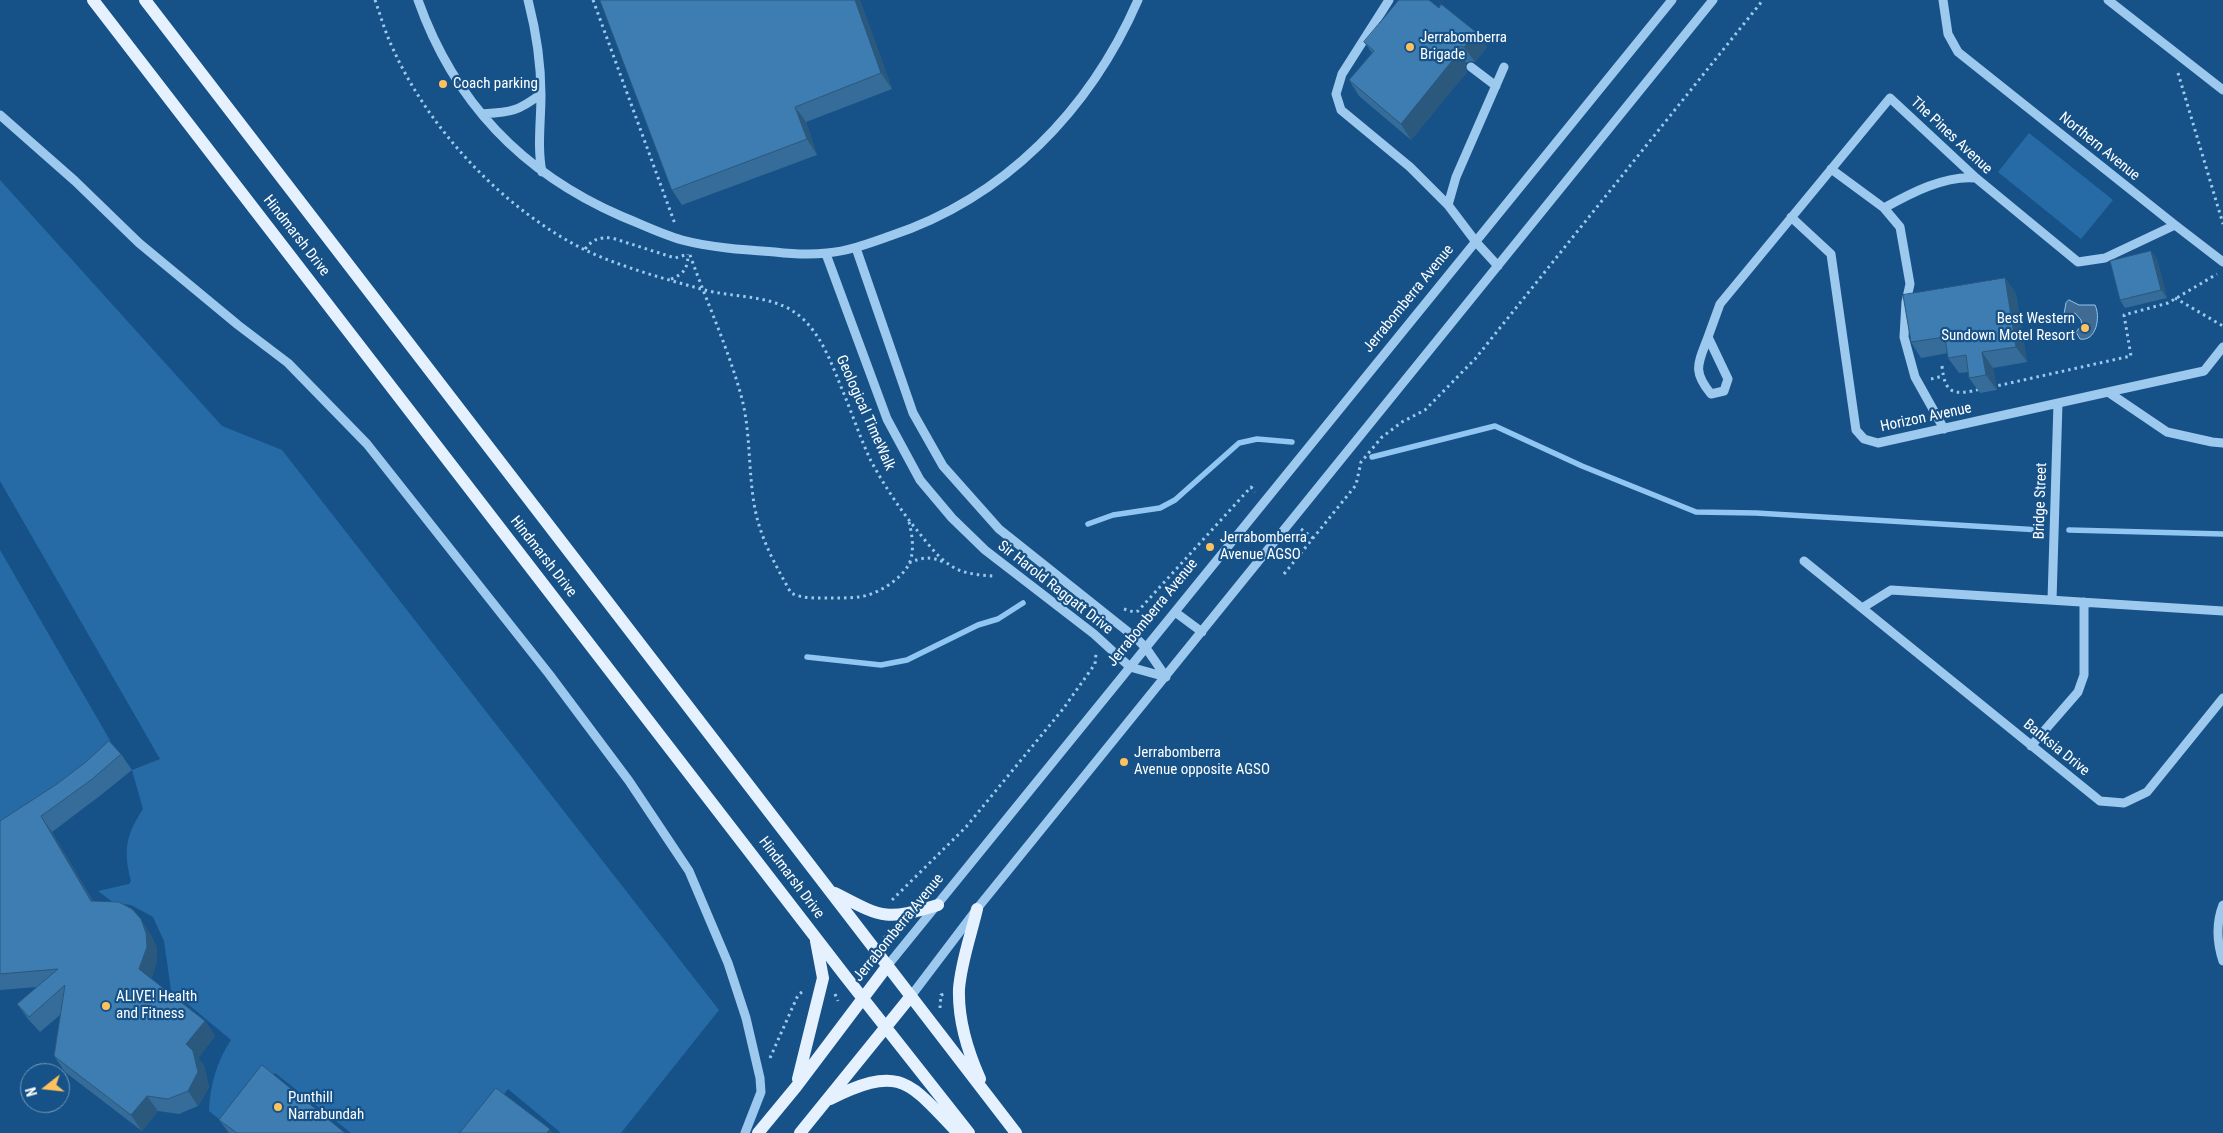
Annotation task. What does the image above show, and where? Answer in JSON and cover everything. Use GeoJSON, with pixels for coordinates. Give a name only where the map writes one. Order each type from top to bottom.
{"type":"FeatureCollection","features":[{"type":"Feature","properties":{"kind":"main road","name":"Hindmarsh Drive"},"geometry":{"type":"LineString","coordinates":[[93,0],[969,1133]]}},
{"type":"Feature","properties":{"kind":"main road","name":"Hindmarsh Drive"},"geometry":{"type":"LineString","coordinates":[[144,0],[600,595],[888,965],[1016,1133]]}},
{"type":"Feature","properties":{"kind":"main road"},"geometry":{"type":"LineString","coordinates":[[830,890],[882,916],[911,913],[938,905]]}},
{"type":"Feature","properties":{"kind":"main road"},"geometry":{"type":"LineString","coordinates":[[977,909],[959,989],[965,1038],[974,1066],[989,1099]]}},
{"type":"Feature","properties":{"kind":"main road"},"geometry":{"type":"LineString","coordinates":[[796,1087],[823,978],[815,936]]}},
{"type":"Feature","properties":{"kind":"main road","name":"Jerrabomberra Avenue"},"geometry":{"type":"LineString","coordinates":[[758,1133],[796,1087],[888,965]]}},
{"type":"Feature","properties":{"kind":"main road"},"geometry":{"type":"LineString","coordinates":[[800,1133],[911,996]]}},
{"type":"Feature","properties":{"kind":"main road"},"geometry":{"type":"LineString","coordinates":[[825,1102],[857,1086],[870,1082],[892,1080],[900,1082],[919,1093],[958,1133]]}},
{"type":"Feature","properties":{"kind":"street"},"geometry":{"type":"LineString","coordinates":[[418,0],[427,25],[445,60],[482,114],[508,143],[542,172],[612,212],[683,240],[749,250],[826,254],[856,248],[901,233],[959,206],[1026,159],[1057,127],[1090,86],[1118,42],[1138,0]]}},
{"type":"Feature","properties":{"kind":"street"},"geometry":{"type":"LineString","coordinates":[[528,0],[539,63],[541,94],[539,156],[542,172]]}},
{"type":"Feature","properties":{"kind":"street"},"geometry":{"type":"LineString","coordinates":[[1389,0],[1342,74],[1336,94],[1341,110],[1410,167],[1448,205],[1476,242],[1498,266]]}},
{"type":"Feature","properties":{"kind":"street","name":"Jerrabomberra Avenue"},"geometry":{"type":"LineString","coordinates":[[888,965],[1672,0]]}},
{"type":"Feature","properties":{"kind":"street"},"geometry":{"type":"LineString","coordinates":[[911,996],[977,909],[1714,0]]}},
{"type":"Feature","properties":{"kind":"street","name":"Northern Avenue"},"geometry":{"type":"LineString","coordinates":[[1943,0],[1948,34],[1958,52],[2174,226],[2223,262]]}},
{"type":"Feature","properties":{"kind":"street"},"geometry":{"type":"LineString","coordinates":[[2108,0],[2223,90]]}},
{"type":"Feature","properties":{"kind":"street"},"geometry":{"type":"LineString","coordinates":[[1448,205],[1456,177],[1504,67]]}},
{"type":"Feature","properties":{"kind":"street"},"geometry":{"type":"LineString","coordinates":[[1471,68],[1496,86]]}},
{"type":"Feature","properties":{"kind":"street"},"geometry":{"type":"LineString","coordinates":[[482,114],[509,112],[522,108],[541,94]]}},
{"type":"Feature","properties":{"kind":"street","name":"The Pines Avenue"},"geometry":{"type":"LineString","coordinates":[[1708,337],[1728,379],[1724,391],[1712,394],[1700,380],[1699,361],[1720,304],[1890,98],[1976,178],[2078,262],[2105,258],[2174,226]]}},
{"type":"Feature","properties":{"kind":"street"},"geometry":{"type":"LineString","coordinates":[[0,115],[75,181],[139,243],[238,325],[288,363],[367,444],[549,674],[629,781],[689,871],[728,963],[746,1018],[760,1078],[760,1092],[745,1133]]}},
{"type":"Feature","properties":{"kind":"street"},"geometry":{"type":"LineString","coordinates":[[1831,169],[1884,208],[1900,227],[1910,284],[1906,302],[1904,337],[1915,377],[1944,429]]}},
{"type":"Feature","properties":{"kind":"street"},"geometry":{"type":"LineString","coordinates":[[1884,208],[1907,195],[1960,177],[1976,178]]}},
{"type":"Feature","properties":{"kind":"street","name":"Horizon Avenue"},"geometry":{"type":"LineString","coordinates":[[1792,217],[1831,254],[1856,430],[1864,439],[1878,443],[2204,371],[2223,347]]}},
{"type":"Feature","properties":{"kind":"street","name":"Sir Harold Raggatt Drive"},"geometry":{"type":"LineString","coordinates":[[856,248],[912,413],[943,466],[999,529],[1137,638],[1166,677]]}},
{"type":"Feature","properties":{"kind":"street","name":"Sir Harold Raggatt Drive"},"geometry":{"type":"LineString","coordinates":[[826,254],[887,419],[920,480],[952,518],[985,550],[1094,634],[1130,667],[1166,677]]}},
{"type":"Feature","properties":{"kind":"street"},"geometry":{"type":"LineString","coordinates":[[2108,392],[2167,432],[2212,442],[2223,442]]}},
{"type":"Feature","properties":{"kind":"street","name":"Bridge Street"},"geometry":{"type":"LineString","coordinates":[[2052,600],[2058,403]]}},
{"type":"Feature","properties":{"kind":"street","name":"Banksia Drive"},"geometry":{"type":"LineString","coordinates":[[1804,561],[2100,802],[2124,802],[2147,792],[2223,698]]}},
{"type":"Feature","properties":{"kind":"street"},"geometry":{"type":"LineString","coordinates":[[1862,608],[1891,590],[2223,611]]}},
{"type":"Feature","properties":{"kind":"street"},"geometry":{"type":"LineString","coordinates":[[2031,746],[2078,692],[2084,675],[2084,602]]}},
{"type":"Feature","properties":{"kind":"street"},"geometry":{"type":"LineString","coordinates":[[1175,612],[1202,632]]}},
{"type":"Feature","properties":{"kind":"street"},"geometry":{"type":"LineString","coordinates":[[2223,905],[2219,916],[2218,946],[2223,961]]}},
{"type":"Feature","properties":{"kind":"path","name":"Geological TimeWalk"},"geometry":{"type":"LineString","coordinates":[[375,0],[394,51],[422,101],[452,143],[498,191],[584,249],[616,263],[702,289],[758,298],[784,306],[802,318],[820,338],[871,461],[908,519],[912,536],[908,564]]}},
{"type":"Feature","properties":{"kind":"path"},"geometry":{"type":"LineString","coordinates":[[593,0],[676,227]]}},
{"type":"Feature","properties":{"kind":"path"},"geometry":{"type":"LineString","coordinates":[[1284,574],[1356,485],[1361,462],[1382,437],[1402,422],[1425,410],[1475,359],[1763,0]]}},
{"type":"Feature","properties":{"kind":"path"},"geometry":{"type":"LineString","coordinates":[[2177,70],[2223,224]]}},
{"type":"Feature","properties":{"kind":"path"},"geometry":{"type":"LineString","coordinates":[[584,249],[592,240],[602,237],[612,238],[675,258],[683,257],[688,251]]}},
{"type":"Feature","properties":{"kind":"path"},"geometry":{"type":"LineString","coordinates":[[670,279],[678,276],[688,265],[688,251]]}},
{"type":"Feature","properties":{"kind":"path"},"geometry":{"type":"LineString","coordinates":[[688,251],[734,373],[742,401],[749,438],[750,476],[755,510],[765,546],[791,593],[796,596],[826,598],[860,597],[878,592],[889,585],[908,564],[927,557],[936,558],[973,574],[998,576]]}},
{"type":"Feature","properties":{"kind":"path"},"geometry":{"type":"LineString","coordinates":[[1942,366],[1943,382],[1948,389],[1954,393],[1964,393],[2131,356],[2124,315],[2168,303],[2223,269]]}},
{"type":"Feature","properties":{"kind":"path"},"geometry":{"type":"LineString","coordinates":[[2175,298],[2223,326]]}},
{"type":"Feature","properties":{"kind":"path"},"geometry":{"type":"LineString","coordinates":[[1116,604],[1124,609],[1134,612],[1138,611],[1250,487],[1265,501]]}},
{"type":"Feature","properties":{"kind":"path"},"geometry":{"type":"LineString","coordinates":[[908,519],[925,541],[951,566]]}},
{"type":"Feature","properties":{"kind":"path"},"geometry":{"type":"LineString","coordinates":[[1292,521],[1313,538]]}},
{"type":"Feature","properties":{"kind":"path"},"geometry":{"type":"LineString","coordinates":[[890,905],[892,899],[966,827],[1051,724],[1095,664],[1096,653]]}},
{"type":"Feature","properties":{"kind":"path"},"geometry":{"type":"LineString","coordinates":[[882,939],[891,931]]}},
{"type":"Feature","properties":{"kind":"path"},"geometry":{"type":"LineString","coordinates":[[935,988],[941,995]]}},
{"type":"Feature","properties":{"kind":"shaded area"},"geometry":{"type":"Polygon","coordinates":[[[2029,133],[2113,200],[2081,239],[1998,172],[2029,133]]]}},
{"type":"Feature","properties":{"kind":"shaded area"},"geometry":{"type":"Polygon","coordinates":[[[0,180],[222,426],[282,450],[719,1010],[621,1133],[561,1133],[508,1089],[474,1133],[351,1133],[275,1073],[230,1128],[209,1111],[215,1074],[231,1040],[171,990],[164,941],[153,917],[131,905],[114,903],[98,891],[129,884],[131,881],[127,860],[128,843],[133,827],[143,809],[132,770],[160,759],[0,481],[0,180]]]}},
{"type":"Feature","properties":{"kind":"shaded area"},"geometry":{"type":"Polygon","coordinates":[[[2069,300],[2079,305],[2095,305],[2097,322],[2096,328],[2090,337],[2080,339],[2076,332],[2082,325],[2081,320],[2075,313],[2067,317],[2064,314],[2066,303],[2069,300]]]}},
{"type":"Feature","properties":{"kind":"shaded area"},"geometry":{"type":"Polygon","coordinates":[[[0,550],[119,756],[0,843],[0,550]]]}},
{"type":"Feature","properties":{"kind":"building"},"geometry":{"type":"Polygon","coordinates":[[[600,0],[855,0],[881,73],[795,107],[807,139],[672,190],[600,0]]]}},
{"type":"Feature","properties":{"kind":"building"},"geometry":{"type":"Polygon","coordinates":[[[1399,0],[1429,0],[1439,8],[1441,4],[1476,32],[1464,47],[1456,48],[1454,51],[1456,56],[1401,124],[1349,80],[1374,51],[1364,42],[1399,0]]]}},
{"type":"Feature","properties":{"kind":"building"},"geometry":{"type":"Polygon","coordinates":[[[2151,251],[2161,290],[2120,300],[2110,261],[2151,251]]]}},
{"type":"Feature","properties":{"kind":"building"},"geometry":{"type":"Polygon","coordinates":[[[2005,278],[2016,347],[1982,352],[1986,375],[1969,378],[1966,355],[1948,358],[1945,337],[1911,342],[1903,295],[2005,278]]]}},
{"type":"Feature","properties":{"kind":"building"},"geometry":{"type":"Polygon","coordinates":[[[109,741],[121,754],[91,780],[41,816],[91,901],[119,902],[132,909],[141,919],[146,933],[147,947],[139,969],[205,1021],[186,1044],[193,1051],[198,1072],[188,1091],[168,1099],[147,1096],[131,1115],[70,1068],[70,1063],[63,1063],[54,1056],[65,985],[29,1017],[17,1004],[58,969],[0,974],[0,821],[57,784],[86,762],[109,741]]]}},
{"type":"Feature","properties":{"kind":"building","name":"Punthill Narrabundah"},"geometry":{"type":"Polygon","coordinates":[[[262,1065],[345,1133],[237,1133],[219,1120],[262,1065]]]}},
{"type":"Feature","properties":{"kind":"building"},"geometry":{"type":"Polygon","coordinates":[[[496,1088],[550,1129],[547,1133],[460,1133],[496,1088]]]}},
{"type":"Feature","properties":{"kind":"waterway"},"geometry":{"type":"LineString","coordinates":[[1372,457],[1495,426],[1582,466],[1696,512],[1756,513],[2040,530]]}},
{"type":"Feature","properties":{"kind":"waterway"},"geometry":{"type":"LineString","coordinates":[[1088,524],[1113,515],[1160,508],[1175,500],[1239,443],[1257,439],[1292,442]]}},
{"type":"Feature","properties":{"kind":"waterway"},"geometry":{"type":"LineString","coordinates":[[2069,530],[2223,534]]}},
{"type":"Feature","properties":{"kind":"waterway"},"geometry":{"type":"LineString","coordinates":[[807,657],[881,665],[907,660],[978,625],[998,619],[1023,603]]}},
{"type":"Feature","properties":{"kind":"place","name":"Jerrabomberra Brigade"},"geometry":{"type":"Point","coordinates":[1410,47]}},
{"type":"Feature","properties":{"kind":"place","name":"Coach parking"},"geometry":{"type":"Point","coordinates":[443,84]}},
{"type":"Feature","properties":{"kind":"place","name":"Best Western Sundown Motel Resort"},"geometry":{"type":"Point","coordinates":[2085,328]}},
{"type":"Feature","properties":{"kind":"place","name":"Jerrabomberra Avenue AGSO"},"geometry":{"type":"Point","coordinates":[1210,547]}},
{"type":"Feature","properties":{"kind":"place","name":"Jerrabomberra Avenue opposite AGSO"},"geometry":{"type":"Point","coordinates":[1124,762]}},
{"type":"Feature","properties":{"kind":"place","name":"ALIVE! Health and Fitness"},"geometry":{"type":"Point","coordinates":[106,1006]}},
{"type":"Feature","properties":{"kind":"place","name":"Punthill Narrabundah"},"geometry":{"type":"Point","coordinates":[278,1107]}}]}
